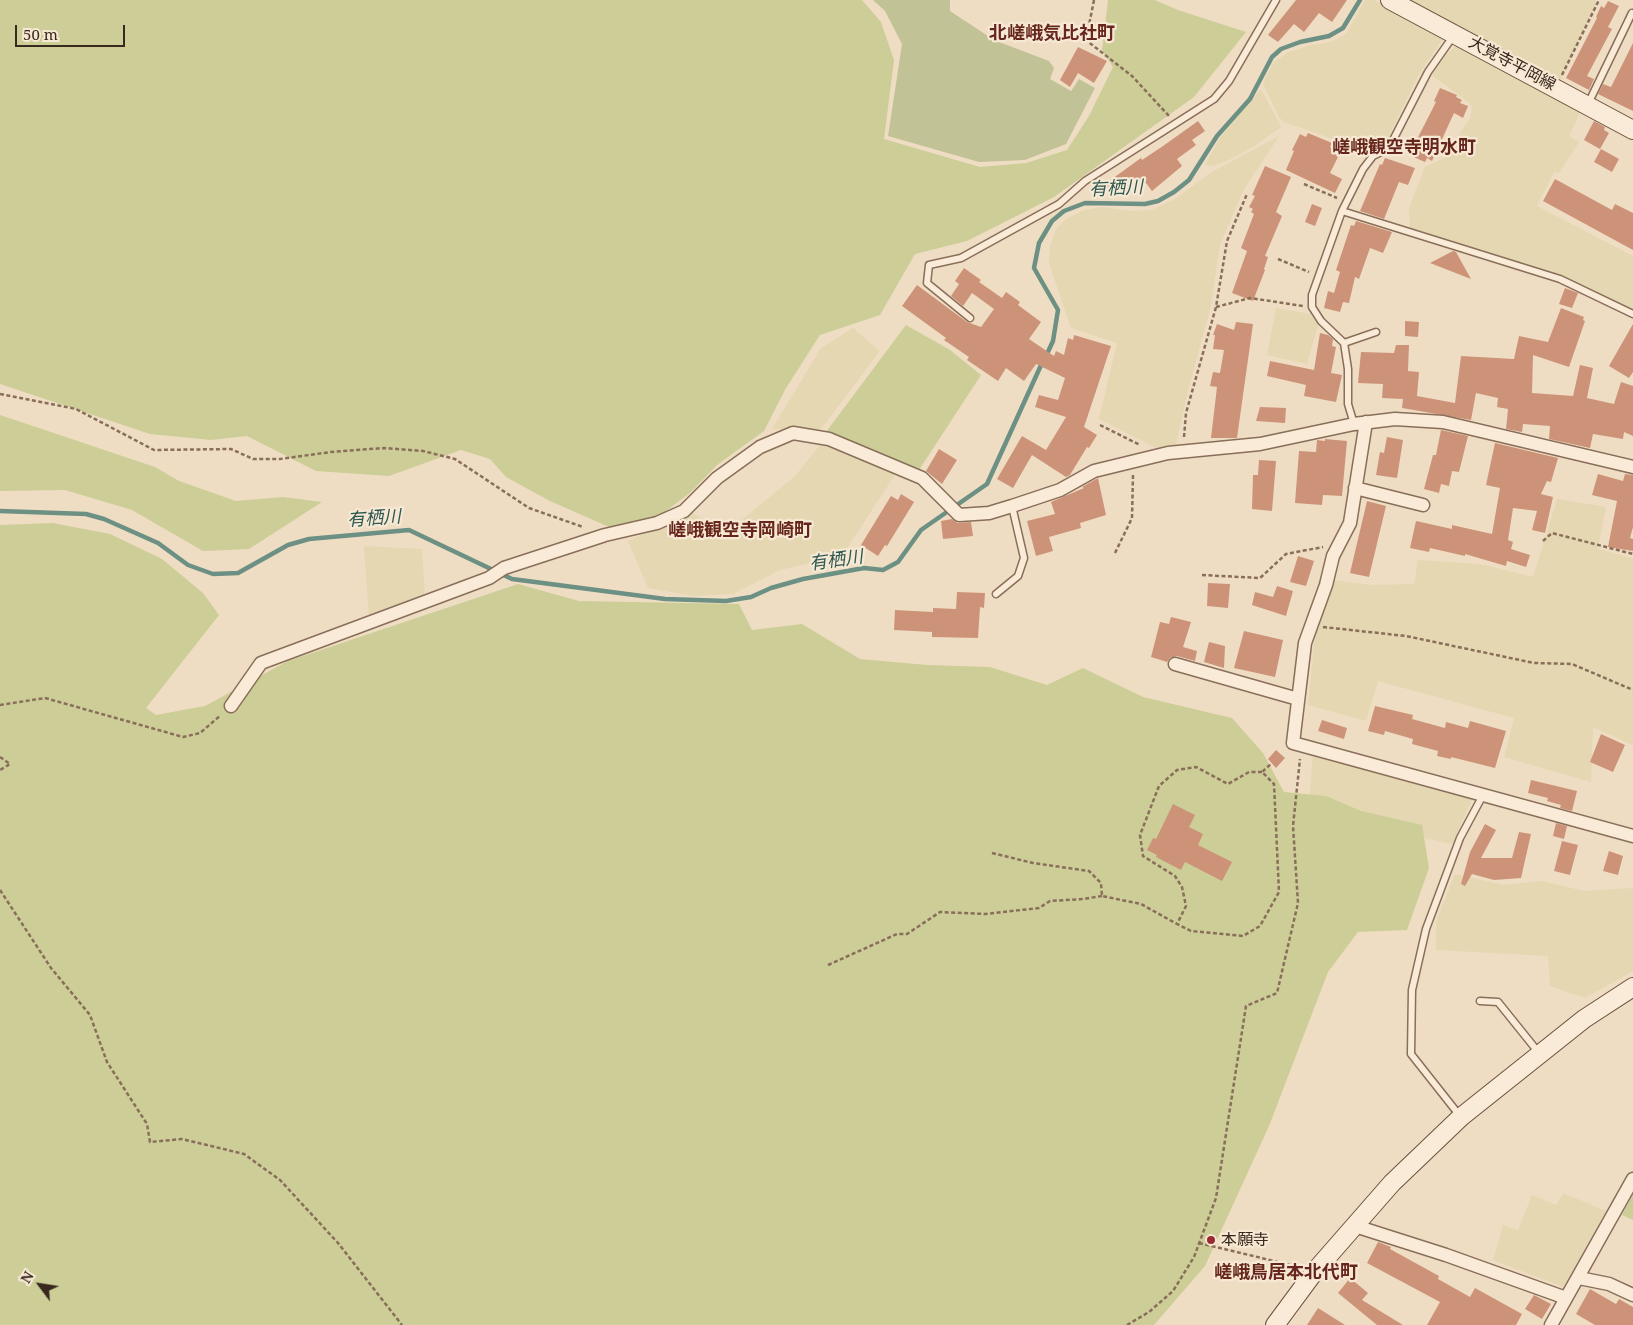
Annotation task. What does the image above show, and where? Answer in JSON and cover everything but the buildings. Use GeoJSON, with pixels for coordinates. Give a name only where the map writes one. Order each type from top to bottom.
{"type":"FeatureCollection","features":[{"type":"Feature","properties":{"kind":"street","name":"大覚寺平岡線"},"geometry":{"type":"LineString","coordinates":[[1390,0],[1633,130]]}},
{"type":"Feature","properties":{"kind":"street"},"geometry":{"type":"LineString","coordinates":[[231,706],[261,663],[489,578],[504,568],[605,535],[657,524],[684,511],[717,478],[760,447],[793,433],[829,439],[922,478],[959,515],[989,513],[1060,490],[1094,471],[1159,455],[1260,444],[1360,423],[1395,419],[1444,422],[1633,467]]}},
{"type":"Feature","properties":{"kind":"street"},"geometry":{"type":"LineString","coordinates":[[1360,423],[1350,524],[1333,556],[1314,622],[1305,643],[1294,742],[1633,836]]}},
{"type":"Feature","properties":{"kind":"street"},"geometry":{"type":"LineString","coordinates":[[1355,488],[1423,505]]}},
{"type":"Feature","properties":{"kind":"street"},"geometry":{"type":"LineString","coordinates":[[1175,664],[1298,699]]}},
{"type":"Feature","properties":{"kind":"street"},"geometry":{"type":"LineString","coordinates":[[1275,1325],[1316,1271],[1392,1183],[1461,1117],[1584,1019],[1633,987]]}},
{"type":"Feature","properties":{"kind":"street"},"geometry":{"type":"LineString","coordinates":[[1552,1325],[1633,1179]]}},
{"type":"Feature","properties":{"kind":"street"},"geometry":{"type":"LineString","coordinates":[[1355,1226],[1446,1255],[1566,1298]]}},
{"type":"Feature","properties":{"kind":"street"},"geometry":{"type":"LineString","coordinates":[[1579,1278],[1609,1284],[1633,1295]]}},
{"type":"Feature","properties":{"kind":"lane"},"geometry":{"type":"LineString","coordinates":[[970,318],[927,283],[930,265],[961,258],[1059,204],[1085,181],[1214,99],[1229,81],[1276,0]]}},
{"type":"Feature","properties":{"kind":"lane"},"geometry":{"type":"LineString","coordinates":[[1587,105],[1632,13]]}},
{"type":"Feature","properties":{"kind":"lane"},"geometry":{"type":"LineString","coordinates":[[1360,423],[1348,404],[1348,369],[1344,343],[1321,321],[1312,307],[1312,294],[1342,211],[1368,162],[1392,142],[1428,72],[1455,34]]}},
{"type":"Feature","properties":{"kind":"lane"},"geometry":{"type":"LineString","coordinates":[[1342,211],[1560,279],[1633,314]]}},
{"type":"Feature","properties":{"kind":"lane"},"geometry":{"type":"LineString","coordinates":[[1344,343],[1376,332]]}},
{"type":"Feature","properties":{"kind":"lane"},"geometry":{"type":"LineString","coordinates":[[996,594],[1018,576],[1024,558],[1012,506]]}},
{"type":"Feature","properties":{"kind":"lane"},"geometry":{"type":"LineString","coordinates":[[1461,1117],[1411,1054],[1412,990],[1430,920],[1460,838],[1483,795]]}},
{"type":"Feature","properties":{"kind":"lane"},"geometry":{"type":"LineString","coordinates":[[1480,1001],[1498,1002],[1540,1054]]}},
{"type":"Feature","properties":{"kind":"path"},"geometry":{"type":"LineString","coordinates":[[1094,0],[1086,40],[1132,76],[1176,124]]}},
{"type":"Feature","properties":{"kind":"path"},"geometry":{"type":"LineString","coordinates":[[1556,88],[1599,0]]}},
{"type":"Feature","properties":{"kind":"path"},"geometry":{"type":"LineString","coordinates":[[1304,184],[1347,202]]}},
{"type":"Feature","properties":{"kind":"path"},"geometry":{"type":"LineString","coordinates":[[1183,451],[1186,413],[1216,307],[1227,241],[1247,194]]}},
{"type":"Feature","properties":{"kind":"path"},"geometry":{"type":"LineString","coordinates":[[1278,259],[1319,276]]}},
{"type":"Feature","properties":{"kind":"path"},"geometry":{"type":"LineString","coordinates":[[1216,307],[1250,298],[1312,307]]}},
{"type":"Feature","properties":{"kind":"path"},"geometry":{"type":"LineString","coordinates":[[0,394],[76,409],[154,450],[231,449],[253,459],[280,459],[331,452],[384,448],[423,451],[456,460],[529,508],[605,535]]}},
{"type":"Feature","properties":{"kind":"path"},"geometry":{"type":"LineString","coordinates":[[1100,426],[1159,455]]}},
{"type":"Feature","properties":{"kind":"path"},"geometry":{"type":"LineString","coordinates":[[1115,553],[1132,518],[1133,461]]}},
{"type":"Feature","properties":{"kind":"path"},"geometry":{"type":"LineString","coordinates":[[1543,541],[1552,533],[1633,554]]}},
{"type":"Feature","properties":{"kind":"path"},"geometry":{"type":"LineString","coordinates":[[1202,575],[1260,578],[1286,554],[1339,544]]}},
{"type":"Feature","properties":{"kind":"path"},"geometry":{"type":"LineString","coordinates":[[1314,622],[1326,629],[1406,636],[1534,663],[1572,664],[1633,690]]}},
{"type":"Feature","properties":{"kind":"path"},"geometry":{"type":"LineString","coordinates":[[0,705],[45,698],[183,737],[200,733],[231,706]]}},
{"type":"Feature","properties":{"kind":"path"},"geometry":{"type":"LineString","coordinates":[[1127,1325],[1149,1312],[1173,1291],[1194,1257],[1216,1198],[1246,1006],[1277,993],[1298,903],[1293,826],[1301,745]]}},
{"type":"Feature","properties":{"kind":"path"},"geometry":{"type":"LineString","coordinates":[[0,757],[10,764],[0,770]]}},
{"type":"Feature","properties":{"kind":"path"},"geometry":{"type":"LineString","coordinates":[[1177,924],[1186,906],[1182,887],[1175,876],[1143,856],[1140,835],[1159,786],[1177,770],[1196,767],[1228,784],[1249,772],[1262,772],[1272,763]]}},
{"type":"Feature","properties":{"kind":"path"},"geometry":{"type":"LineString","coordinates":[[828,965],[897,934],[907,934],[940,912],[985,914],[1039,908],[1050,901],[1102,896],[1141,904],[1190,931],[1243,936],[1260,926],[1279,892],[1280,874],[1274,784],[1262,772]]}},
{"type":"Feature","properties":{"kind":"path"},"geometry":{"type":"LineString","coordinates":[[992,853],[1033,863],[1089,871],[1101,883],[1102,896]]}},
{"type":"Feature","properties":{"kind":"path"},"geometry":{"type":"LineString","coordinates":[[0,890],[50,968],[90,1015],[107,1062],[147,1124],[150,1142],[182,1139],[244,1154],[280,1180],[338,1243],[402,1325]]}},
{"type":"Feature","properties":{"kind":"path"},"geometry":{"type":"LineString","coordinates":[[1199,1243],[1316,1271]]}},
{"type":"Feature","properties":{"kind":"shaded area"},"geometry":{"type":"Polygon","coordinates":[[[1365,0],[1374,0],[1444,37],[1419,74],[1389,136],[1382,144],[1372,150],[1356,147],[1284,122],[1279,117],[1263,84],[1274,62],[1287,53],[1307,46],[1331,42],[1346,34],[1365,0]]]}},
{"type":"Feature","properties":{"kind":"shaded area"},"geometry":{"type":"Polygon","coordinates":[[[1404,0],[1596,0],[1597,3],[1560,81],[1404,0]]]}},
{"type":"Feature","properties":{"kind":"shaded area"},"geometry":{"type":"Polygon","coordinates":[[[1455,47],[1465,47],[1581,110],[1569,136],[1579,142],[1559,173],[1554,172],[1537,206],[1633,256],[1633,309],[1564,276],[1410,228],[1409,208],[1425,167],[1444,158],[1470,118],[1472,107],[1468,102],[1432,75],[1444,57],[1455,47]]]}},
{"type":"Feature","properties":{"kind":"shaded area"},"geometry":{"type":"Polygon","coordinates":[[[1261,89],[1281,127],[1253,147],[1227,161],[1212,166],[1205,165],[1221,136],[1261,89]]]}},
{"type":"Feature","properties":{"kind":"shaded area"},"geometry":{"type":"Polygon","coordinates":[[[1279,136],[1243,191],[1220,245],[1211,306],[1176,444],[1156,448],[1099,419],[1117,343],[1071,328],[1049,263],[1050,247],[1056,229],[1066,219],[1084,210],[1102,207],[1130,211],[1152,210],[1175,199],[1210,173],[1279,136]]]}},
{"type":"Feature","properties":{"kind":"shaded area"},"geometry":{"type":"Polygon","coordinates":[[[1276,308],[1310,314],[1318,325],[1307,364],[1267,355],[1276,308]]]}},
{"type":"Feature","properties":{"kind":"shaded area"},"geometry":{"type":"Polygon","coordinates":[[[853,328],[880,351],[820,430],[772,429],[821,348],[853,328]]]}},
{"type":"Feature","properties":{"kind":"shaded area"},"geometry":{"type":"Polygon","coordinates":[[[821,444],[896,473],[842,556],[780,570],[733,594],[694,596],[648,588],[628,541],[691,512],[726,533],[795,476],[821,444]]]}},
{"type":"Feature","properties":{"kind":"shaded area"},"geometry":{"type":"Polygon","coordinates":[[[1557,499],[1606,507],[1598,549],[1633,558],[1633,745],[1593,727],[1591,782],[1504,757],[1514,718],[1378,681],[1366,721],[1308,705],[1315,636],[1333,580],[1371,585],[1414,584],[1418,560],[1480,564],[1533,577],[1557,499]]]}},
{"type":"Feature","properties":{"kind":"shaded area"},"geometry":{"type":"Polygon","coordinates":[[[364,546],[422,549],[425,598],[369,619],[364,546]]]}},
{"type":"Feature","properties":{"kind":"shaded area"},"geometry":{"type":"Polygon","coordinates":[[[1313,753],[1473,797],[1452,844],[1308,813],[1313,753]]]}},
{"type":"Feature","properties":{"kind":"shaded area"},"geometry":{"type":"Polygon","coordinates":[[[1455,874],[1503,885],[1541,881],[1584,891],[1633,888],[1633,971],[1585,998],[1550,986],[1548,956],[1436,950],[1436,922],[1455,874]]]}},
{"type":"Feature","properties":{"kind":"shaded area"},"geometry":{"type":"Polygon","coordinates":[[[1563,1193],[1606,1211],[1563,1287],[1493,1260],[1503,1225],[1518,1230],[1532,1195],[1556,1205],[1563,1193]]]}},
{"type":"Feature","properties":{"kind":"green space"},"geometry":{"type":"Polygon","coordinates":[[[0,0],[862,0],[881,22],[894,60],[884,139],[980,167],[1026,163],[1067,150],[1089,116],[1113,67],[1102,50],[1108,0],[1155,0],[1178,10],[1246,32],[1194,97],[1054,197],[967,241],[915,254],[880,315],[820,335],[786,388],[764,431],[717,465],[691,492],[662,514],[616,530],[550,501],[506,477],[490,459],[461,450],[389,476],[316,471],[247,436],[211,440],[150,434],[0,384],[0,0]]]}},
{"type":"Feature","properties":{"kind":"green space"},"geometry":{"type":"Polygon","coordinates":[[[873,0],[950,0],[950,11],[994,40],[1049,61],[1054,68],[1050,79],[1071,91],[1079,79],[1095,88],[1066,144],[1025,160],[979,162],[888,136],[902,44],[885,11],[873,0]]]}},
{"type":"Feature","properties":{"kind":"green space"},"geometry":{"type":"Polygon","coordinates":[[[906,325],[950,350],[981,375],[919,470],[826,432],[906,325]]]}},
{"type":"Feature","properties":{"kind":"green space"},"geometry":{"type":"Polygon","coordinates":[[[0,415],[155,467],[179,481],[236,501],[283,497],[322,502],[249,549],[203,551],[132,510],[65,490],[0,491],[0,415]]]}},
{"type":"Feature","properties":{"kind":"green space"},"geometry":{"type":"Polygon","coordinates":[[[53,523],[110,534],[162,559],[203,593],[219,615],[146,708],[156,715],[205,706],[288,661],[518,584],[579,601],[739,604],[752,630],[802,624],[860,659],[927,665],[990,667],[1047,685],[1083,668],[1143,697],[1232,718],[1263,753],[1284,792],[1326,796],[1361,811],[1422,825],[1429,868],[1407,930],[1358,932],[1328,972],[1269,1126],[1205,1266],[1154,1325],[0,1325],[0,525],[53,523]]]}},
{"type":"Feature","properties":{"kind":"green space"},"geometry":{"type":"Polygon","coordinates":[[[1633,1194],[1633,1220],[1622,1215],[1633,1194]]]}},
{"type":"Feature","properties":{"kind":"waterway","name":"有栖川"},"geometry":{"type":"LineString","coordinates":[[1046,356],[1053,341],[1058,310],[1034,268],[1039,243],[1052,221],[1064,211],[1085,203],[1145,204],[1158,201],[1174,192],[1189,180],[1217,136],[1250,99],[1272,57],[1281,49],[1300,42],[1329,36],[1343,28],[1360,0]]}},
{"type":"Feature","properties":{"kind":"waterway","name":"有栖川"},"geometry":{"type":"LineString","coordinates":[[0,511],[86,514],[104,519],[158,543],[188,565],[213,574],[238,573],[288,545],[309,539],[409,530],[512,579],[665,599],[726,601],[751,597],[771,588],[803,579],[864,568],[883,570],[898,562],[921,530],[987,484],[1042,363]]}},
{"type":"Feature","properties":{"kind":"place","name":"本願寺"},"geometry":{"type":"Point","coordinates":[1211,1240]}},
{"type":"Feature","properties":{"kind":"district","name":"北嵯峨気比社町"},"geometry":{"type":"Point","coordinates":[1052,34]}},
{"type":"Feature","properties":{"kind":"district","name":"嵯峨観空寺明水町"},"geometry":{"type":"Point","coordinates":[1404,148]}},
{"type":"Feature","properties":{"kind":"district","name":"嵯峨観空寺岡崎町"},"geometry":{"type":"Point","coordinates":[740,531]}},
{"type":"Feature","properties":{"kind":"district","name":"嵯峨鳥居本北代町"},"geometry":{"type":"Point","coordinates":[1286,1273]}}]}
